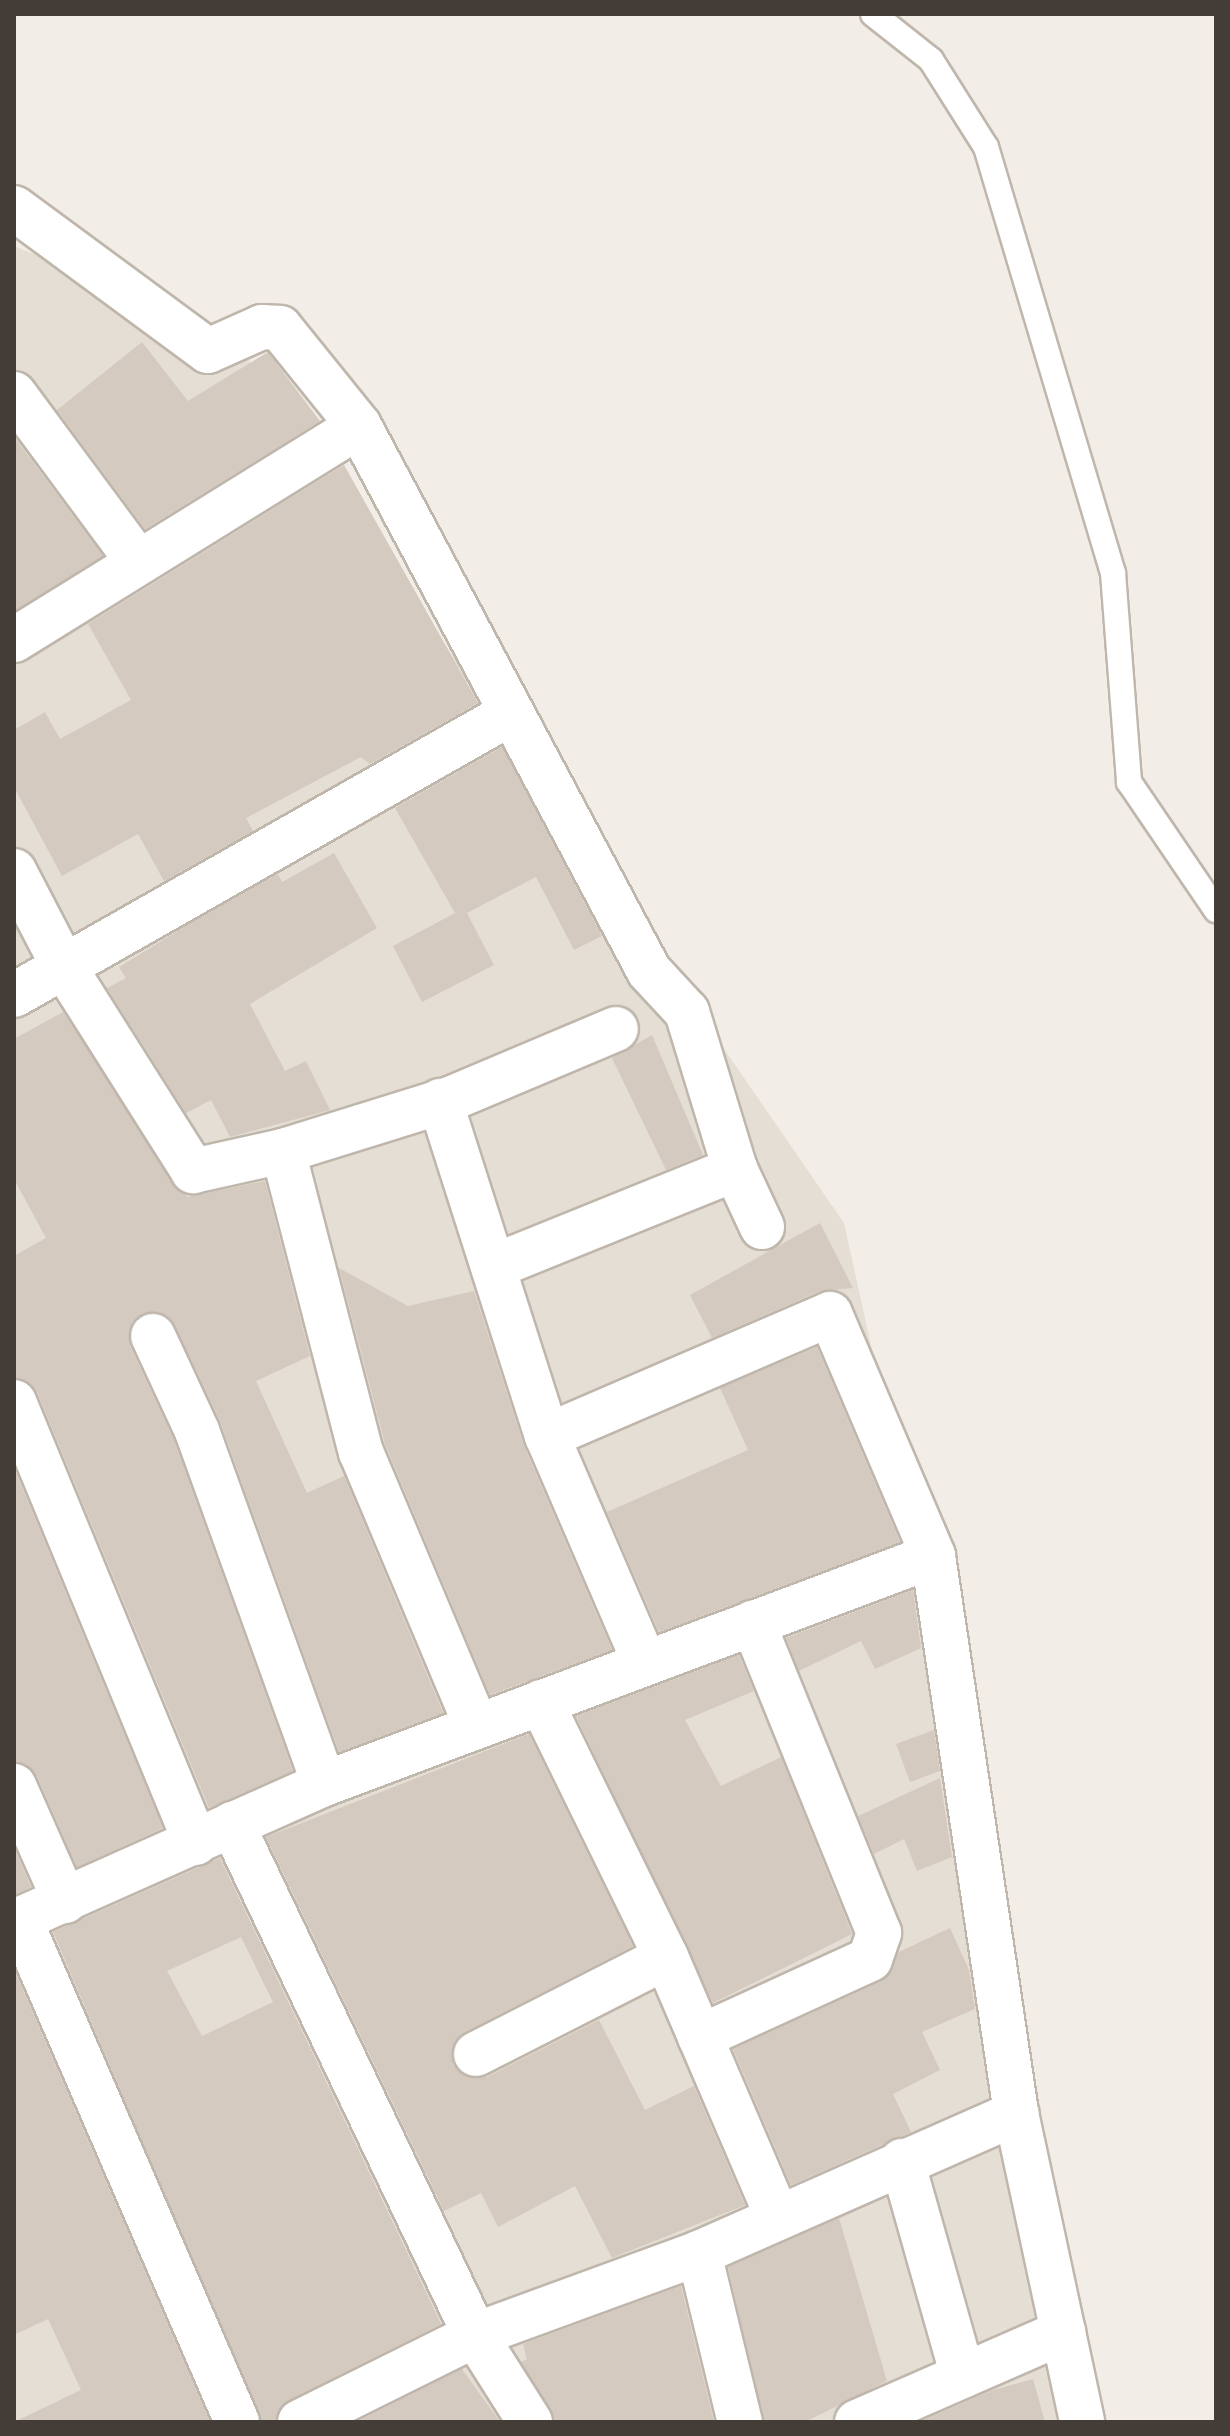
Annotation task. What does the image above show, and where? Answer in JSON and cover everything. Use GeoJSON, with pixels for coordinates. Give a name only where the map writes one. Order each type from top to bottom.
{"type":"FeatureCollection","features":[{"type":"Feature","properties":{"kind":"street"},"geometry":{"type":"LineString","coordinates":[[14,208],[208,351],[262,327],[280,328],[359,426],[649,971],[687,1012],[735,1169],[762,1227]]}},
{"type":"Feature","properties":{"kind":"street"},"geometry":{"type":"LineString","coordinates":[[14,394],[137,560]]}},
{"type":"Feature","properties":{"kind":"street"},"geometry":{"type":"LineString","coordinates":[[14,640],[137,560],[359,426]]}},
{"type":"Feature","properties":{"kind":"street"},"geometry":{"type":"LineString","coordinates":[[14,995],[511,713]]}},
{"type":"Feature","properties":{"kind":"street"},"geometry":{"type":"LineString","coordinates":[[14,871],[63,965],[193,1171],[283,1151],[440,1101],[616,1029]]}},
{"type":"Feature","properties":{"kind":"street"},"geometry":{"type":"LineString","coordinates":[[440,1101],[547,1436],[644,1661]]}},
{"type":"Feature","properties":{"kind":"street"},"geometry":{"type":"LineString","coordinates":[[283,1151],[361,1452],[476,1726]]}},
{"type":"Feature","properties":{"kind":"street"},"geometry":{"type":"LineString","coordinates":[[495,1266],[735,1169]]}},
{"type":"Feature","properties":{"kind":"street"},"geometry":{"type":"LineString","coordinates":[[547,1436],[830,1314],[933,1556],[1016,2113],[1082,2422]]}},
{"type":"Feature","properties":{"kind":"street"},"geometry":{"type":"LineString","coordinates":[[153,1336],[197,1431],[324,1784]]}},
{"type":"Feature","properties":{"kind":"street"},"geometry":{"type":"LineString","coordinates":[[14,1402],[214,1833],[475,2335],[530,2422]]}},
{"type":"Feature","properties":{"kind":"street"},"geometry":{"type":"LineString","coordinates":[[237,2422],[17,1921],[324,1784],[644,1661],[933,1556]]}},
{"type":"Feature","properties":{"kind":"street"},"geometry":{"type":"LineString","coordinates":[[700,2037],[870,1959],[879,1933],[753,1623]]}},
{"type":"Feature","properties":{"kind":"street"},"geometry":{"type":"LineString","coordinates":[[541,1702],[666,1957],[776,2214]]}},
{"type":"Feature","properties":{"kind":"street"},"geometry":{"type":"LineString","coordinates":[[14,1786],[65,1901]]}},
{"type":"Feature","properties":{"kind":"street"},"geometry":{"type":"LineString","coordinates":[[476,2054],[666,1957]]}},
{"type":"Feature","properties":{"kind":"street"},"geometry":{"type":"LineString","coordinates":[[300,2422],[475,2335],[699,2253],[776,2214],[1016,2113]]}},
{"type":"Feature","properties":{"kind":"street"},"geometry":{"type":"LineString","coordinates":[[902,2161],[963,2376]]}},
{"type":"Feature","properties":{"kind":"street"},"geometry":{"type":"LineString","coordinates":[[699,2253],[740,2422]]}},
{"type":"Feature","properties":{"kind":"street"},"geometry":{"type":"LineString","coordinates":[[857,2422],[1063,2332]]}},
{"type":"Feature","properties":{"kind":"lane"},"geometry":{"type":"LineString","coordinates":[[873,14],[931,60],[986,147],[1113,573],[1129,782],[1216,910]]}},
{"type":"Feature","properties":{"kind":"shaded area"},"geometry":{"type":"Polygon","coordinates":[[[14,246],[231,334],[844,1223],[1071,2254],[1085,2422],[14,2422],[14,246]]]}},
{"type":"Feature","properties":{"kind":"building"},"geometry":{"type":"Polygon","coordinates":[[[142,342],[188,401],[268,352],[320,421],[145,529],[57,410],[142,342]]]}},
{"type":"Feature","properties":{"kind":"building"},"geometry":{"type":"Polygon","coordinates":[[[14,437],[103,556],[14,611],[14,437]]]}},
{"type":"Feature","properties":{"kind":"building"},"geometry":{"type":"Polygon","coordinates":[[[344,465],[478,703],[370,764],[361,757],[246,818],[253,831],[164,881],[138,834],[62,876],[14,787],[14,730],[45,712],[60,739],[131,700],[88,624],[344,465]]]}},
{"type":"Feature","properties":{"kind":"building"},"geometry":{"type":"Polygon","coordinates":[[[502,747],[602,936],[574,950],[536,877],[467,913],[494,965],[422,1002],[393,946],[455,913],[395,808],[502,747]]]}},
{"type":"Feature","properties":{"kind":"building"},"geometry":{"type":"Polygon","coordinates":[[[334,853],[377,928],[250,1004],[285,1071],[306,1061],[330,1110],[230,1137],[211,1100],[186,1113],[107,988],[126,978],[119,967],[189,924],[278,874],[282,882],[334,853]]]}},
{"type":"Feature","properties":{"kind":"building"},"geometry":{"type":"Polygon","coordinates":[[[63,1012],[187,1197],[265,1181],[310,1356],[256,1381],[307,1493],[344,1476],[443,1713],[339,1752],[220,1421],[175,1325],[167,1315],[143,1313],[132,1322],[130,1346],[174,1440],[293,1771],[209,1808],[37,1392],[14,1378],[14,1256],[46,1238],[14,1179],[14,1039],[63,1012]]]}},
{"type":"Feature","properties":{"kind":"building"},"geometry":{"type":"Polygon","coordinates":[[[652,1035],[703,1155],[666,1170],[612,1058],[652,1035]]]}},
{"type":"Feature","properties":{"kind":"building"},"geometry":{"type":"Polygon","coordinates":[[[820,1223],[853,1288],[820,1291],[712,1338],[690,1295],[820,1223]]]}},
{"type":"Feature","properties":{"kind":"building"},"geometry":{"type":"Polygon","coordinates":[[[339,1268],[408,1306],[474,1291],[524,1446],[612,1650],[490,1695],[385,1444],[339,1268]]]}},
{"type":"Feature","properties":{"kind":"building"},"geometry":{"type":"Polygon","coordinates":[[[817,1347],[900,1542],[659,1632],[607,1512],[748,1450],[720,1388],[817,1347]]]}},
{"type":"Feature","properties":{"kind":"building"},"geometry":{"type":"Polygon","coordinates":[[[14,1468],[163,1828],[77,1867],[37,1776],[14,1761],[14,1468]]]}},
{"type":"Feature","properties":{"kind":"building"},"geometry":{"type":"Polygon","coordinates":[[[913,1590],[921,1648],[875,1669],[861,1641],[799,1671],[786,1638],[913,1590]]]}},
{"type":"Feature","properties":{"kind":"building"},"geometry":{"type":"Polygon","coordinates":[[[739,1655],[754,1691],[685,1720],[721,1786],[781,1757],[852,1934],[713,2003],[576,1716],[739,1655]]]}},
{"type":"Feature","properties":{"kind":"building"},"geometry":{"type":"Polygon","coordinates":[[[934,1730],[940,1771],[910,1782],[896,1744],[934,1730]]]}},
{"type":"Feature","properties":{"kind":"building"},"geometry":{"type":"Polygon","coordinates":[[[529,1734],[633,1946],[465,2032],[455,2041],[453,2065],[463,2075],[487,2077],[599,2020],[645,2110],[694,2086],[745,2205],[612,2258],[575,2186],[498,2227],[481,2193],[444,2211],[266,1837],[529,1734]]]}},
{"type":"Feature","properties":{"kind":"building"},"geometry":{"type":"Polygon","coordinates":[[[940,1778],[952,1857],[917,1871],[904,1839],[874,1854],[858,1816],[940,1778]]]}},
{"type":"Feature","properties":{"kind":"building"},"geometry":{"type":"Polygon","coordinates":[[[14,1848],[31,1887],[14,1895],[14,1848]]]}},
{"type":"Feature","properties":{"kind":"building"},"geometry":{"type":"Polygon","coordinates":[[[220,1858],[441,2324],[289,2400],[275,2422],[262,2422],[53,1932],[220,1858]],[[241,1937],[167,1971],[202,2036],[273,2002],[241,1937]]]}},
{"type":"Feature","properties":{"kind":"building"},"geometry":{"type":"Polygon","coordinates":[[[950,1928],[969,1970],[975,2009],[922,2032],[940,2070],[893,2094],[911,2132],[791,2185],[733,2049],[880,1982],[899,1952],[950,1928]]]}},
{"type":"Feature","properties":{"kind":"building"},"geometry":{"type":"Polygon","coordinates":[[[14,1969],[210,2422],[14,2422],[81,2390],[48,2319],[14,2335],[14,1969]]]}},
{"type":"Feature","properties":{"kind":"building"},"geometry":{"type":"Polygon","coordinates":[[[839,2218],[887,2381],[805,2422],[764,2422],[728,2267],[839,2218]]]}},
{"type":"Feature","properties":{"kind":"building"},"geometry":{"type":"Polygon","coordinates":[[[681,2286],[714,2422],[555,2422],[521,2362],[527,2359],[523,2344],[681,2286]]]}},
{"type":"Feature","properties":{"kind":"building"},"geometry":{"type":"Polygon","coordinates":[[[462,2369],[500,2422],[356,2422],[462,2369]]]}},
{"type":"Feature","properties":{"kind":"building"},"geometry":{"type":"Polygon","coordinates":[[[1033,2379],[1045,2422],[919,2422],[993,2390],[1033,2379]]]}}]}
